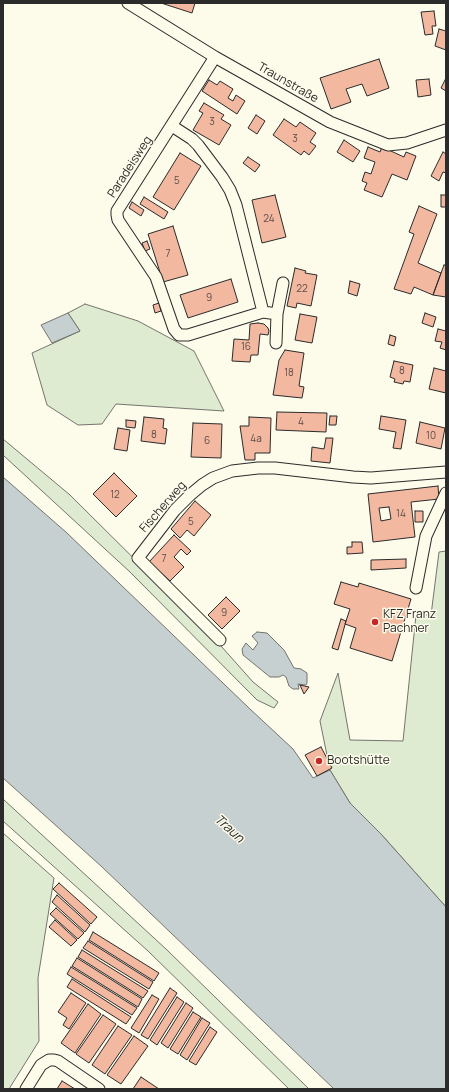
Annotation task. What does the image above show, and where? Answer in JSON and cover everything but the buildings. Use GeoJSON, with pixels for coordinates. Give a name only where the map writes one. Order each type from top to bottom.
{"type":"FeatureCollection","features":[{"type":"Feature","properties":{"kind":"street","name":"Traunstraße"},"geometry":{"type":"LineString","coordinates":[[128,3],[215,57],[330,122],[388,145],[407,143],[446,130]]}},
{"type":"Feature","properties":{"kind":"street","name":"Paradeisweg"},"geometry":{"type":"LineString","coordinates":[[215,57],[117,211],[118,220],[156,277],[174,329],[179,335],[188,335],[263,312],[277,314]]}},
{"type":"Feature","properties":{"kind":"street"},"geometry":{"type":"LineString","coordinates":[[172,126],[198,145],[230,190],[236,205],[263,312]]}},
{"type":"Feature","properties":{"kind":"street"},"geometry":{"type":"LineString","coordinates":[[276,343],[277,314],[283,283]]}},
{"type":"Feature","properties":{"kind":"street","name":"Fischerweg"},"geometry":{"type":"LineString","coordinates":[[220,640],[138,558],[175,510],[202,485],[213,478],[232,471],[258,468],[275,468],[371,478],[446,472]]}},
{"type":"Feature","properties":{"kind":"street"},"geometry":{"type":"LineString","coordinates":[[416,588],[426,536],[446,493]]}},
{"type":"Feature","properties":{"kind":"street"},"geometry":{"type":"LineString","coordinates":[[26,1089],[41,1065],[49,1060],[58,1061],[99,1089]]}},
{"type":"Feature","properties":{"kind":"green space"},"geometry":{"type":"Polygon","coordinates":[[[85,304],[138,321],[194,351],[224,411],[116,404],[102,424],[78,425],[47,405],[32,353],[80,331],[68,313],[85,304]]]}},
{"type":"Feature","properties":{"kind":"green space"},"geometry":{"type":"Polygon","coordinates":[[[3,439],[70,495],[213,637],[253,682],[278,702],[274,708],[257,700],[130,572],[3,455],[3,439]]]}},
{"type":"Feature","properties":{"kind":"green space"},"geometry":{"type":"Polygon","coordinates":[[[446,551],[446,907],[381,834],[350,803],[330,770],[320,721],[338,673],[350,740],[403,741],[416,615],[431,615],[439,552],[446,551]]]}},
{"type":"Feature","properties":{"kind":"green space"},"geometry":{"type":"Polygon","coordinates":[[[3,799],[166,949],[309,1089],[289,1089],[148,951],[3,821],[3,799]]]}},
{"type":"Feature","properties":{"kind":"green space"},"geometry":{"type":"Polygon","coordinates":[[[3,833],[54,878],[38,978],[39,1041],[9,1089],[3,1089],[3,833]]]}},
{"type":"Feature","properties":{"kind":"water"},"geometry":{"type":"Polygon","coordinates":[[[68,313],[80,331],[52,343],[41,325],[68,313]]]}},
{"type":"Feature","properties":{"kind":"water","name":"Traun"},"geometry":{"type":"Polygon","coordinates":[[[3,477],[67,533],[293,749],[313,778],[330,770],[350,803],[381,834],[446,907],[446,1089],[334,1089],[101,866],[3,778],[3,477]]]}},
{"type":"Feature","properties":{"kind":"water"},"geometry":{"type":"Polygon","coordinates":[[[257,632],[267,633],[284,650],[294,668],[301,669],[307,673],[306,685],[298,684],[299,689],[293,689],[289,686],[286,677],[283,675],[279,677],[270,677],[243,655],[242,649],[246,643],[253,650],[258,643],[252,636],[257,632]]]}},
{"type":"Feature","properties":{"kind":"place","name":"KFZ Franz Pachner"},"geometry":{"type":"Point","coordinates":[375,622]}},
{"type":"Feature","properties":{"kind":"place","name":"Bootshütte"},"geometry":{"type":"Point","coordinates":[319,761]}}]}
